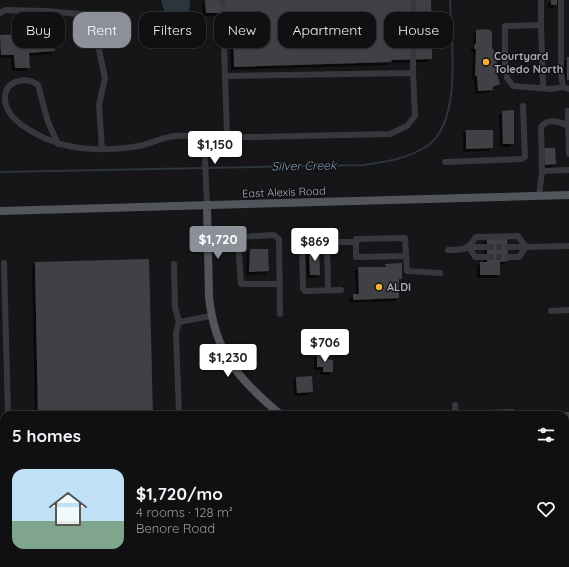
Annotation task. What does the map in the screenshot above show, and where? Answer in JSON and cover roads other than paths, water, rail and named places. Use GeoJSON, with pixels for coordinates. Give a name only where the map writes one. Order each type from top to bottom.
{"type":"FeatureCollection","features":[{"type":"Feature","properties":{"kind":"main road","name":"East Alexis Road"},"geometry":{"type":"LineString","coordinates":[[0,211],[569,195]]}},
{"type":"Feature","properties":{"kind":"main road"},"geometry":{"type":"LineString","coordinates":[[207,205],[209,296],[211,316],[223,351],[239,376],[277,411]]}},
{"type":"Feature","properties":{"kind":"street"},"geometry":{"type":"LineString","coordinates":[[58,144],[48,122],[38,85],[34,82],[23,80],[11,85],[5,95],[12,114],[20,124],[30,131],[58,144],[68,148],[102,149],[141,146],[167,137],[183,135],[204,138],[390,134],[396,132],[407,126],[415,116],[413,73],[413,0]]}},
{"type":"Feature","properties":{"kind":"street"},"geometry":{"type":"LineString","coordinates":[[541,0],[543,87]]}},
{"type":"Feature","properties":{"kind":"street"},"geometry":{"type":"LineString","coordinates":[[508,78],[513,86],[558,89],[566,88],[561,73],[561,0]]}},
{"type":"Feature","properties":{"kind":"street"},"geometry":{"type":"LineString","coordinates":[[0,12],[5,10],[39,10],[80,14],[88,19],[94,26],[105,78],[105,84],[99,105],[102,149]]}},
{"type":"Feature","properties":{"kind":"street"},"geometry":{"type":"LineString","coordinates":[[505,65],[505,26],[541,25]]}},
{"type":"Feature","properties":{"kind":"street"},"geometry":{"type":"LineString","coordinates":[[225,48],[227,137]]}},
{"type":"Feature","properties":{"kind":"street"},"geometry":{"type":"LineString","coordinates":[[226,76],[413,73]]}},
{"type":"Feature","properties":{"kind":"street"},"geometry":{"type":"LineString","coordinates":[[445,162],[522,159],[525,157],[523,106]]}},
{"type":"Feature","properties":{"kind":"street"},"geometry":{"type":"LineString","coordinates":[[568,110],[569,154]]}},
{"type":"Feature","properties":{"kind":"street"},"geometry":{"type":"LineString","coordinates":[[539,195],[542,171],[541,127],[547,122],[558,122],[568,126]]}},
{"type":"Feature","properties":{"kind":"street"},"geometry":{"type":"LineString","coordinates":[[204,138],[207,205]]}},
{"type":"Feature","properties":{"kind":"street"},"geometry":{"type":"LineString","coordinates":[[542,171],[569,170]]}},
{"type":"Feature","properties":{"kind":"street"},"geometry":{"type":"LineString","coordinates":[[280,284],[241,284],[238,240],[240,237],[277,236],[279,239],[280,284],[280,314]]}},
{"type":"Feature","properties":{"kind":"street"},"geometry":{"type":"LineString","coordinates":[[469,247],[476,237],[518,236],[526,247]]}},
{"type":"Feature","properties":{"kind":"street"},"geometry":{"type":"LineString","coordinates":[[406,256],[356,257],[356,239],[405,238],[406,256],[406,271],[440,273]]}},
{"type":"Feature","properties":{"kind":"street"},"geometry":{"type":"LineString","coordinates":[[327,242],[328,290]]}},
{"type":"Feature","properties":{"kind":"street"},"geometry":{"type":"LineString","coordinates":[[341,290],[305,291],[303,289],[302,244],[356,242]]}},
{"type":"Feature","properties":{"kind":"street"},"geometry":{"type":"LineString","coordinates":[[507,247],[569,246]]}},
{"type":"Feature","properties":{"kind":"street"},"geometry":{"type":"LineString","coordinates":[[469,247],[475,257],[487,257]]}},
{"type":"Feature","properties":{"kind":"street"},"geometry":{"type":"LineString","coordinates":[[448,250],[461,250],[469,247],[487,247]]}},
{"type":"Feature","properties":{"kind":"street"},"geometry":{"type":"LineString","coordinates":[[508,257],[519,257],[526,247]]}},
{"type":"Feature","properties":{"kind":"street"},"geometry":{"type":"LineString","coordinates":[[4,263],[8,411]]}},
{"type":"Feature","properties":{"kind":"street"},"geometry":{"type":"LineString","coordinates":[[174,264],[175,307],[179,322],[176,333],[180,411]]}},
{"type":"Feature","properties":{"kind":"street"},"geometry":{"type":"LineString","coordinates":[[551,311],[569,310]]}},
{"type":"Feature","properties":{"kind":"street"},"geometry":{"type":"LineString","coordinates":[[179,322],[211,316]]}},
{"type":"Feature","properties":{"kind":"street"},"geometry":{"type":"LineString","coordinates":[[455,405],[455,411]]}},
{"type":"Feature","properties":{"kind":"waterway","name":"Silver Creek"},"geometry":{"type":"LineString","coordinates":[[0,172],[363,165],[388,161],[412,154],[427,146],[438,134],[446,118],[450,99],[453,57],[450,0]]}},
{"type":"Feature","properties":{"kind":"tunnel"},"geometry":{"type":"LineString","coordinates":[[505,65],[507,78]]}},
{"type":"Feature","properties":{"kind":"tunnel"},"geometry":{"type":"LineString","coordinates":[[487,247],[507,247]]}},
{"type":"Feature","properties":{"kind":"tunnel"},"geometry":{"type":"LineString","coordinates":[[487,257],[508,257]]}},
{"type":"Feature","properties":{"kind":"place","name":"Courtyard Toledo North"},"geometry":{"type":"Point","coordinates":[486,62]}},
{"type":"Feature","properties":{"kind":"place","name":"ALDI"},"geometry":{"type":"Point","coordinates":[379,287]}}]}
